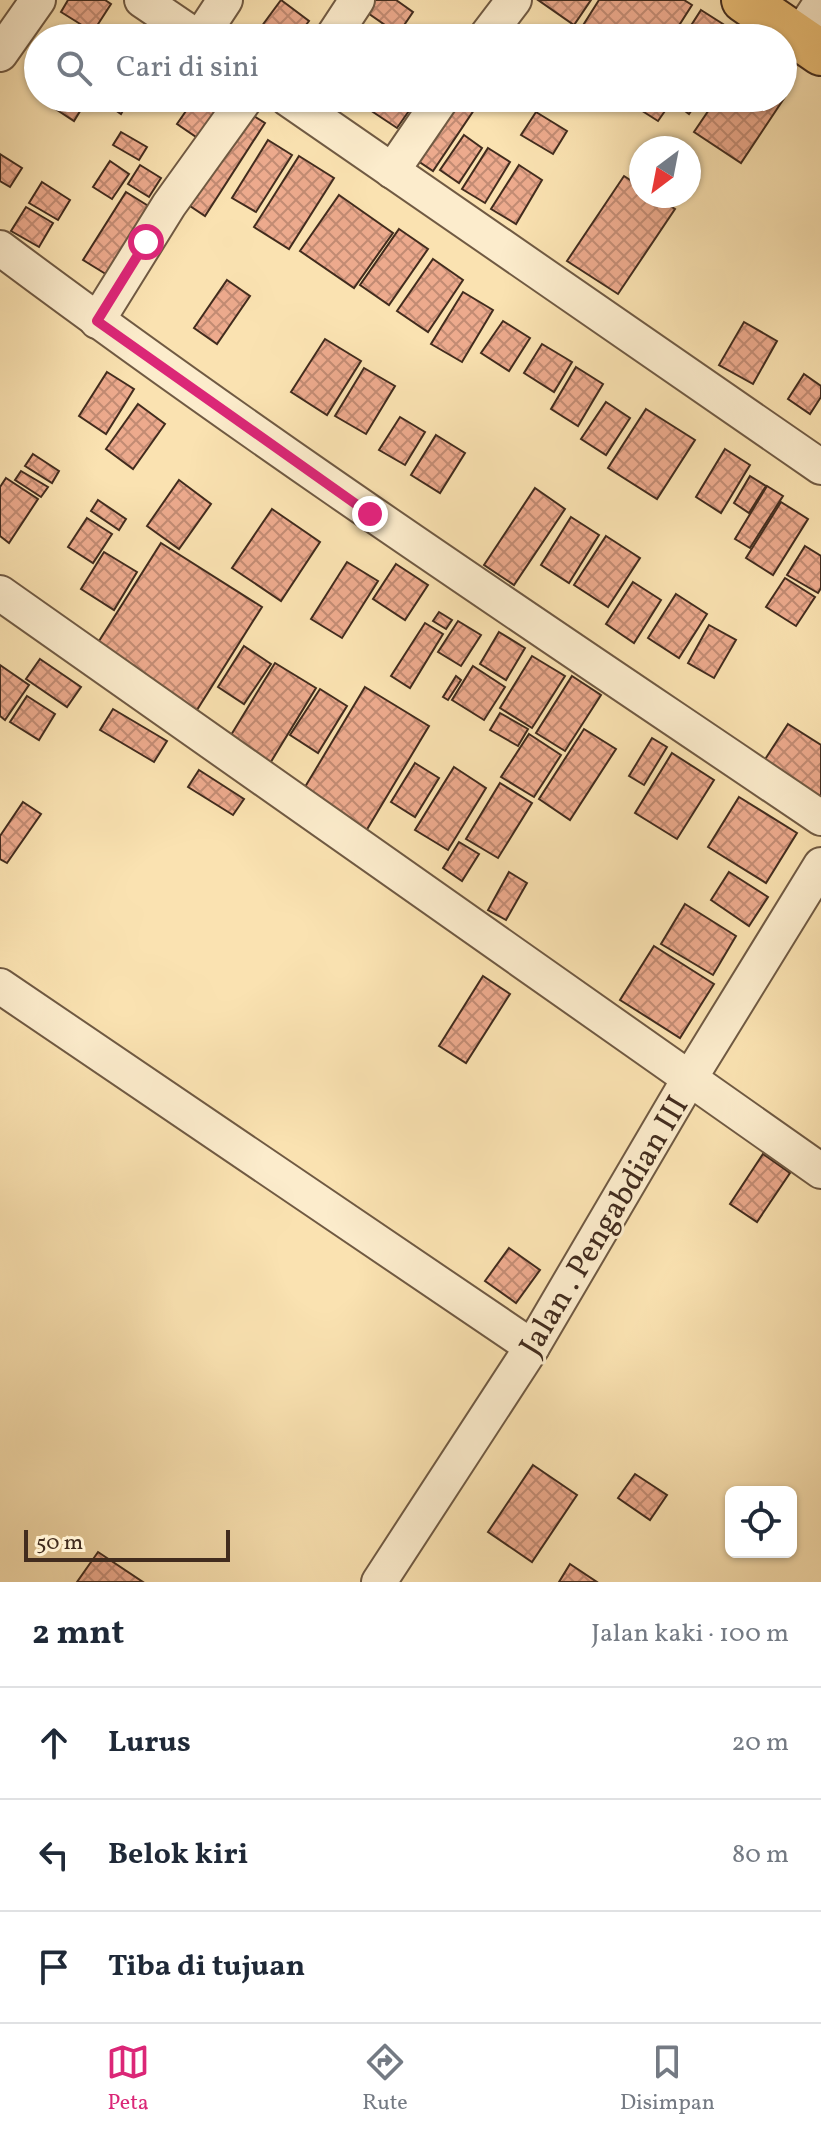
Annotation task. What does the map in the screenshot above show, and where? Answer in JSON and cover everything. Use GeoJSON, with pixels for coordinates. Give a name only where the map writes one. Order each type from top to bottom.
{"type":"FeatureCollection","features":[{"type":"Feature","properties":{"kind":"main road"},"geometry":{"type":"LineString","coordinates":[[744,0],[813,31]]}},
{"type":"Feature","properties":{"kind":"street"},"geometry":{"type":"LineString","coordinates":[[0,54],[38,0]]}},
{"type":"Feature","properties":{"kind":"street"},"geometry":{"type":"LineString","coordinates":[[142,0],[178,24]]}},
{"type":"Feature","properties":{"kind":"street"},"geometry":{"type":"LineString","coordinates":[[209,24],[225,0]]}},
{"type":"Feature","properties":{"kind":"street"},"geometry":{"type":"LineString","coordinates":[[341,24],[357,0]]}},
{"type":"Feature","properties":{"kind":"street"},"geometry":{"type":"LineString","coordinates":[[496,24],[514,0]]}},
{"type":"Feature","properties":{"kind":"street"},"geometry":{"type":"LineString","coordinates":[[97,321],[169,205],[236,112]]}},
{"type":"Feature","properties":{"kind":"street"},"geometry":{"type":"LineString","coordinates":[[309,112],[819,462]]}},
{"type":"Feature","properties":{"kind":"street"},"geometry":{"type":"LineString","coordinates":[[392,171],[432,112]]}},
{"type":"Feature","properties":{"kind":"street"},"geometry":{"type":"LineString","coordinates":[[0,248],[97,321],[370,514],[821,818]]}},
{"type":"Feature","properties":{"kind":"street"},"geometry":{"type":"LineString","coordinates":[[0,593],[688,1081],[821,1171]]}},
{"type":"Feature","properties":{"kind":"street","name":"Jalan . Pengabdian III"},"geometry":{"type":"LineString","coordinates":[[379,1582],[532,1347],[688,1081],[821,865]]}},
{"type":"Feature","properties":{"kind":"street"},"geometry":{"type":"LineString","coordinates":[[0,986],[532,1347]]}},
{"type":"Feature","properties":{"kind":"building"},"geometry":{"type":"Polygon","coordinates":[[[68,0],[105,0],[111,4],[98,24],[80,24],[61,12],[68,0]]]}},
{"type":"Feature","properties":{"kind":"building"},"geometry":{"type":"Polygon","coordinates":[[[281,0],[309,21],[307,24],[263,24],[281,0]]]}},
{"type":"Feature","properties":{"kind":"building"},"geometry":{"type":"Polygon","coordinates":[[[373,0],[396,0],[413,12],[405,24],[384,24],[365,11],[373,0]]]}},
{"type":"Feature","properties":{"kind":"building"},"geometry":{"type":"Polygon","coordinates":[[[538,0],[591,0],[573,24],[538,0]]]}},
{"type":"Feature","properties":{"kind":"building"},"geometry":{"type":"Polygon","coordinates":[[[599,0],[684,0],[692,5],[680,24],[584,24],[599,0]]]}},
{"type":"Feature","properties":{"kind":"building"},"geometry":{"type":"Polygon","coordinates":[[[701,10],[723,24],[692,24],[701,10]]]}},
{"type":"Feature","properties":{"kind":"building"},"geometry":{"type":"Polygon","coordinates":[[[60,112],[80,112],[74,121],[60,112]]]}},
{"type":"Feature","properties":{"kind":"building"},"geometry":{"type":"Polygon","coordinates":[[[185,112],[226,112],[205,143],[177,124],[185,112]]]}},
{"type":"Feature","properties":{"kind":"building"},"geometry":{"type":"Polygon","coordinates":[[[238,112],[247,112],[265,123],[205,216],[181,200],[238,112]]]}},
{"type":"Feature","properties":{"kind":"building"},"geometry":{"type":"Polygon","coordinates":[[[373,112],[408,112],[397,128],[373,112]]]}},
{"type":"Feature","properties":{"kind":"building"},"geometry":{"type":"Polygon","coordinates":[[[438,112],[473,112],[433,171],[409,155],[438,112]]]}},
{"type":"Feature","properties":{"kind":"building"},"geometry":{"type":"Polygon","coordinates":[[[536,112],[567,131],[553,154],[521,135],[536,112]]]}},
{"type":"Feature","properties":{"kind":"building"},"geometry":{"type":"Polygon","coordinates":[[[644,112],[664,112],[658,121],[644,112]]]}},
{"type":"Feature","properties":{"kind":"building"},"geometry":{"type":"Polygon","coordinates":[[[708,112],[775,112],[741,163],[694,132],[708,112]]]}},
{"type":"Feature","properties":{"kind":"building"},"geometry":{"type":"Polygon","coordinates":[[[121,132],[147,147],[139,160],[113,145],[121,132]]]}},
{"type":"Feature","properties":{"kind":"building"},"geometry":{"type":"Polygon","coordinates":[[[464,135],[482,148],[459,183],[440,170],[464,135]]]}},
{"type":"Feature","properties":{"kind":"building"},"geometry":{"type":"Polygon","coordinates":[[[268,140],[292,155],[256,212],[232,198],[268,140]]]}},
{"type":"Feature","properties":{"kind":"building"},"geometry":{"type":"Polygon","coordinates":[[[488,148],[510,162],[485,203],[462,189],[488,148]]]}},
{"type":"Feature","properties":{"kind":"building"},"geometry":{"type":"Polygon","coordinates":[[[0,154],[22,168],[10,187],[0,181],[0,154]]]}},
{"type":"Feature","properties":{"kind":"building"},"geometry":{"type":"Polygon","coordinates":[[[299,156],[334,178],[289,249],[254,227],[299,156]]]}},
{"type":"Feature","properties":{"kind":"building"},"geometry":{"type":"Polygon","coordinates":[[[110,161],[129,174],[112,199],[93,187],[110,161]]]}},
{"type":"Feature","properties":{"kind":"building"},"geometry":{"type":"Polygon","coordinates":[[[140,165],[161,178],[149,197],[128,184],[140,165]]]}},
{"type":"Feature","properties":{"kind":"building"},"geometry":{"type":"Polygon","coordinates":[[[519,165],[542,180],[516,224],[491,209],[519,165]]]}},
{"type":"Feature","properties":{"kind":"building"},"geometry":{"type":"Polygon","coordinates":[[[624,176],[629,179],[629,208],[675,209],[618,294],[567,261],[624,176]]]}},
{"type":"Feature","properties":{"kind":"building"},"geometry":{"type":"Polygon","coordinates":[[[42,182],[70,200],[58,220],[29,203],[42,182]]]}},
{"type":"Feature","properties":{"kind":"building"},"geometry":{"type":"Polygon","coordinates":[[[126,192],[158,212],[109,276],[83,260],[126,192]]]}},
{"type":"Feature","properties":{"kind":"building"},"geometry":{"type":"Polygon","coordinates":[[[339,195],[393,233],[354,288],[300,251],[339,195]]]}},
{"type":"Feature","properties":{"kind":"building"},"geometry":{"type":"Polygon","coordinates":[[[26,207],[53,223],[39,247],[11,231],[26,207]]]}},
{"type":"Feature","properties":{"kind":"building"},"geometry":{"type":"Polygon","coordinates":[[[399,229],[428,249],[389,305],[360,285],[399,229]]]}},
{"type":"Feature","properties":{"kind":"building"},"geometry":{"type":"Polygon","coordinates":[[[433,259],[463,280],[428,332],[397,311],[433,259]]]}},
{"type":"Feature","properties":{"kind":"building"},"geometry":{"type":"Polygon","coordinates":[[[227,280],[250,296],[217,344],[194,328],[227,280]]]}},
{"type":"Feature","properties":{"kind":"building"},"geometry":{"type":"Polygon","coordinates":[[[463,292],[493,310],[462,362],[431,344],[463,292]]]}},
{"type":"Feature","properties":{"kind":"building"},"geometry":{"type":"Polygon","coordinates":[[[503,321],[530,338],[509,371],[481,353],[503,321]]]}},
{"type":"Feature","properties":{"kind":"building"},"geometry":{"type":"Polygon","coordinates":[[[744,322],[777,341],[753,384],[719,365],[744,322]]]}},
{"type":"Feature","properties":{"kind":"building"},"geometry":{"type":"Polygon","coordinates":[[[325,339],[361,361],[327,415],[291,392],[325,339]]]}},
{"type":"Feature","properties":{"kind":"building"},"geometry":{"type":"Polygon","coordinates":[[[542,344],[572,362],[554,392],[524,373],[542,344]]]}},
{"type":"Feature","properties":{"kind":"building"},"geometry":{"type":"Polygon","coordinates":[[[576,367],[603,384],[578,426],[551,409],[576,367]]]}},
{"type":"Feature","properties":{"kind":"building"},"geometry":{"type":"Polygon","coordinates":[[[364,368],[395,386],[366,434],[335,416],[364,368]]]}},
{"type":"Feature","properties":{"kind":"building"},"geometry":{"type":"Polygon","coordinates":[[[107,372],[134,389],[106,434],[79,416],[107,372]]]}},
{"type":"Feature","properties":{"kind":"building"},"geometry":{"type":"Polygon","coordinates":[[[804,374],[821,386],[821,397],[810,414],[788,399],[804,374]]]}},
{"type":"Feature","properties":{"kind":"building"},"geometry":{"type":"Polygon","coordinates":[[[606,402],[630,418],[606,455],[581,439],[606,402]]]}},
{"type":"Feature","properties":{"kind":"building"},"geometry":{"type":"Polygon","coordinates":[[[138,404],[165,424],[133,469],[106,449],[138,404]]]}},
{"type":"Feature","properties":{"kind":"building"},"geometry":{"type":"Polygon","coordinates":[[[646,409],[695,440],[657,499],[608,468],[646,409]]]}},
{"type":"Feature","properties":{"kind":"building"},"geometry":{"type":"Polygon","coordinates":[[[400,417],[425,432],[405,465],[379,450],[400,417]]]}},
{"type":"Feature","properties":{"kind":"building"},"geometry":{"type":"Polygon","coordinates":[[[436,435],[465,453],[440,493],[411,475],[436,435]]]}},
{"type":"Feature","properties":{"kind":"building"},"geometry":{"type":"Polygon","coordinates":[[[725,449],[750,465],[721,513],[696,497],[725,449]]]}},
{"type":"Feature","properties":{"kind":"building"},"geometry":{"type":"Polygon","coordinates":[[[33,454],[59,471],[52,483],[25,466],[33,454]]]}},
{"type":"Feature","properties":{"kind":"building"},"geometry":{"type":"Polygon","coordinates":[[[21,471],[48,487],[41,497],[15,480],[21,471]]]}},
{"type":"Feature","properties":{"kind":"building"},"geometry":{"type":"Polygon","coordinates":[[[750,476],[766,486],[749,513],[734,503],[750,476]]]}},
{"type":"Feature","properties":{"kind":"building"},"geometry":{"type":"Polygon","coordinates":[[[6,478],[38,499],[9,543],[0,536],[0,487],[6,478]]]}},
{"type":"Feature","properties":{"kind":"building"},"geometry":{"type":"Polygon","coordinates":[[[179,480],[211,504],[179,549],[147,526],[179,480]]]}},
{"type":"Feature","properties":{"kind":"building"},"geometry":{"type":"Polygon","coordinates":[[[767,486],[783,496],[750,548],[735,539],[767,486]]]}},
{"type":"Feature","properties":{"kind":"building"},"geometry":{"type":"Polygon","coordinates":[[[535,488],[565,509],[514,585],[484,565],[535,488]]]}},
{"type":"Feature","properties":{"kind":"building"},"geometry":{"type":"Polygon","coordinates":[[[98,500],[126,519],[119,530],[91,511],[98,500]]]}},
{"type":"Feature","properties":{"kind":"building"},"geometry":{"type":"Polygon","coordinates":[[[781,502],[808,519],[773,575],[746,558],[781,502]]]}},
{"type":"Feature","properties":{"kind":"building"},"geometry":{"type":"Polygon","coordinates":[[[272,509],[320,542],[281,601],[232,568],[272,509]]]}},
{"type":"Feature","properties":{"kind":"building"},"geometry":{"type":"Polygon","coordinates":[[[571,517],[599,535],[569,583],[541,565],[571,517]]]}},
{"type":"Feature","properties":{"kind":"building"},"geometry":{"type":"Polygon","coordinates":[[[87,518],[112,534],[93,563],[68,547],[87,518]]]}},
{"type":"Feature","properties":{"kind":"building"},"geometry":{"type":"Polygon","coordinates":[[[606,536],[640,558],[608,607],[574,585],[606,536]]]}},
{"type":"Feature","properties":{"kind":"building"},"geometry":{"type":"Polygon","coordinates":[[[161,543],[262,607],[195,713],[94,649],[161,543]]]}},
{"type":"Feature","properties":{"kind":"building"},"geometry":{"type":"Polygon","coordinates":[[[805,546],[821,556],[821,588],[818,593],[787,575],[805,546]]]}},
{"type":"Feature","properties":{"kind":"building"},"geometry":{"type":"Polygon","coordinates":[[[104,552],[137,572],[114,610],[81,589],[104,552]]]}},
{"type":"Feature","properties":{"kind":"building"},"geometry":{"type":"Polygon","coordinates":[[[347,562],[378,581],[342,638],[311,619],[347,562]]]}},
{"type":"Feature","properties":{"kind":"building"},"geometry":{"type":"Polygon","coordinates":[[[396,564],[428,585],[405,620],[373,599],[396,564]]]}},
{"type":"Feature","properties":{"kind":"building"},"geometry":{"type":"Polygon","coordinates":[[[785,578],[815,597],[796,626],[766,607],[785,578]]]}},
{"type":"Feature","properties":{"kind":"building"},"geometry":{"type":"Polygon","coordinates":[[[633,582],[661,600],[634,643],[606,624],[633,582]]]}},
{"type":"Feature","properties":{"kind":"building"},"geometry":{"type":"Polygon","coordinates":[[[676,594],[707,614],[679,658],[648,638],[676,594]]]}},
{"type":"Feature","properties":{"kind":"building"},"geometry":{"type":"Polygon","coordinates":[[[439,612],[452,620],[446,629],[433,621],[439,612]]]}},
{"type":"Feature","properties":{"kind":"building"},"geometry":{"type":"Polygon","coordinates":[[[458,621],[481,635],[461,666],[438,652],[458,621]]]}},
{"type":"Feature","properties":{"kind":"building"},"geometry":{"type":"Polygon","coordinates":[[[425,623],[443,634],[410,688],[391,676],[425,623]]]}},
{"type":"Feature","properties":{"kind":"building"},"geometry":{"type":"Polygon","coordinates":[[[709,625],[736,640],[714,678],[688,663],[709,625]]]}},
{"type":"Feature","properties":{"kind":"building"},"geometry":{"type":"Polygon","coordinates":[[[499,632],[525,648],[506,680],[480,664],[499,632]]]}},
{"type":"Feature","properties":{"kind":"building"},"geometry":{"type":"Polygon","coordinates":[[[244,646],[271,664],[244,704],[218,687],[244,646]]]}},
{"type":"Feature","properties":{"kind":"building"},"geometry":{"type":"Polygon","coordinates":[[[532,656],[565,676],[532,728],[500,708],[532,656]]]}},
{"type":"Feature","properties":{"kind":"building"},"geometry":{"type":"Polygon","coordinates":[[[40,659],[81,687],[67,707],[26,679],[40,659]]]}},
{"type":"Feature","properties":{"kind":"building"},"geometry":{"type":"Polygon","coordinates":[[[275,663],[316,688],[269,765],[228,740],[275,663]]]}},
{"type":"Feature","properties":{"kind":"building"},"geometry":{"type":"Polygon","coordinates":[[[0,665],[29,685],[5,720],[0,716],[0,665]]]}},
{"type":"Feature","properties":{"kind":"building"},"geometry":{"type":"Polygon","coordinates":[[[473,666],[505,687],[484,720],[452,700],[473,666]]]}},
{"type":"Feature","properties":{"kind":"building"},"geometry":{"type":"Polygon","coordinates":[[[456,676],[461,680],[448,700],[443,697],[456,676]]]}},
{"type":"Feature","properties":{"kind":"building"},"geometry":{"type":"Polygon","coordinates":[[[572,676],[601,695],[565,751],[536,733],[572,676]]]}},
{"type":"Feature","properties":{"kind":"building"},"geometry":{"type":"Polygon","coordinates":[[[365,687],[429,726],[363,836],[299,797],[365,687]]]}},
{"type":"Feature","properties":{"kind":"building"},"geometry":{"type":"Polygon","coordinates":[[[320,689],[347,706],[318,753],[290,735],[320,689]]]}},
{"type":"Feature","properties":{"kind":"building"},"geometry":{"type":"Polygon","coordinates":[[[27,696],[55,714],[39,740],[10,722],[27,696]]]}},
{"type":"Feature","properties":{"kind":"building"},"geometry":{"type":"Polygon","coordinates":[[[113,709],[167,741],[154,762],[100,730],[113,709]]]}},
{"type":"Feature","properties":{"kind":"building"},"geometry":{"type":"Polygon","coordinates":[[[500,713],[528,729],[518,746],[490,730],[500,713]]]}},
{"type":"Feature","properties":{"kind":"building"},"geometry":{"type":"Polygon","coordinates":[[[788,724],[821,745],[821,797],[764,761],[788,724]]]}},
{"type":"Feature","properties":{"kind":"building"},"geometry":{"type":"Polygon","coordinates":[[[584,729],[616,749],[570,820],[539,799],[584,729]]]}},
{"type":"Feature","properties":{"kind":"building"},"geometry":{"type":"Polygon","coordinates":[[[529,734],[561,755],[534,797],[501,777],[529,734]]]}},
{"type":"Feature","properties":{"kind":"building"},"geometry":{"type":"Polygon","coordinates":[[[652,738],[667,747],[644,785],[629,776],[652,738]]]}},
{"type":"Feature","properties":{"kind":"building"},"geometry":{"type":"Polygon","coordinates":[[[672,753],[714,780],[677,839],[635,813],[672,753]]]}},
{"type":"Feature","properties":{"kind":"building"},"geometry":{"type":"Polygon","coordinates":[[[415,763],[439,778],[415,817],[391,802],[415,763]]]}},
{"type":"Feature","properties":{"kind":"building"},"geometry":{"type":"Polygon","coordinates":[[[454,767],[486,788],[448,850],[415,830],[454,767]]]}},
{"type":"Feature","properties":{"kind":"building"},"geometry":{"type":"Polygon","coordinates":[[[199,770],[244,799],[233,815],[188,787],[199,770]]]}},
{"type":"Feature","properties":{"kind":"building"},"geometry":{"type":"Polygon","coordinates":[[[500,783],[532,803],[498,858],[466,839],[500,783]]]}},
{"type":"Feature","properties":{"kind":"building"},"geometry":{"type":"Polygon","coordinates":[[[739,797],[797,833],[766,883],[708,847],[739,797]]]}},
{"type":"Feature","properties":{"kind":"building"},"geometry":{"type":"Polygon","coordinates":[[[23,802],[41,814],[7,863],[0,859],[0,836],[23,802]]]}},
{"type":"Feature","properties":{"kind":"building"},"geometry":{"type":"Polygon","coordinates":[[[459,842],[479,854],[462,881],[443,868],[459,842]]]}},
{"type":"Feature","properties":{"kind":"building"},"geometry":{"type":"Polygon","coordinates":[[[509,872],[527,883],[506,920],[488,910],[509,872]]]}},
{"type":"Feature","properties":{"kind":"building"},"geometry":{"type":"Polygon","coordinates":[[[729,872],[768,897],[749,926],[711,900],[729,872]]]}},
{"type":"Feature","properties":{"kind":"building"},"geometry":{"type":"Polygon","coordinates":[[[685,904],[736,936],[713,975],[661,944],[685,904]]]}},
{"type":"Feature","properties":{"kind":"building"},"geometry":{"type":"Polygon","coordinates":[[[654,946],[714,984],[680,1038],[620,1000],[654,946]]]}},
{"type":"Feature","properties":{"kind":"building"},"geometry":{"type":"Polygon","coordinates":[[[483,976],[510,994],[466,1063],[439,1046],[483,976]]]}},
{"type":"Feature","properties":{"kind":"building"},"geometry":{"type":"Polygon","coordinates":[[[763,1154],[790,1173],[757,1222],[730,1204],[763,1154]]]}},
{"type":"Feature","properties":{"kind":"building"},"geometry":{"type":"Polygon","coordinates":[[[509,1248],[540,1270],[516,1303],[485,1281],[509,1248]]]}},
{"type":"Feature","properties":{"kind":"building"},"geometry":{"type":"Polygon","coordinates":[[[533,1465],[577,1495],[532,1562],[488,1532],[533,1465]]]}},
{"type":"Feature","properties":{"kind":"building"},"geometry":{"type":"Polygon","coordinates":[[[635,1474],[667,1495],[650,1520],[618,1498],[635,1474]]]}},
{"type":"Feature","properties":{"kind":"building"},"geometry":{"type":"Polygon","coordinates":[[[98,1552],[143,1582],[77,1582],[98,1552]]]}},
{"type":"Feature","properties":{"kind":"building"},"geometry":{"type":"Polygon","coordinates":[[[570,1564],[597,1582],[559,1582],[570,1564]]]}},
{"type":"Feature","properties":{"kind":"route"},"geometry":{"type":"LineString","coordinates":[[146,242],[97,321],[370,514]]}}]}
